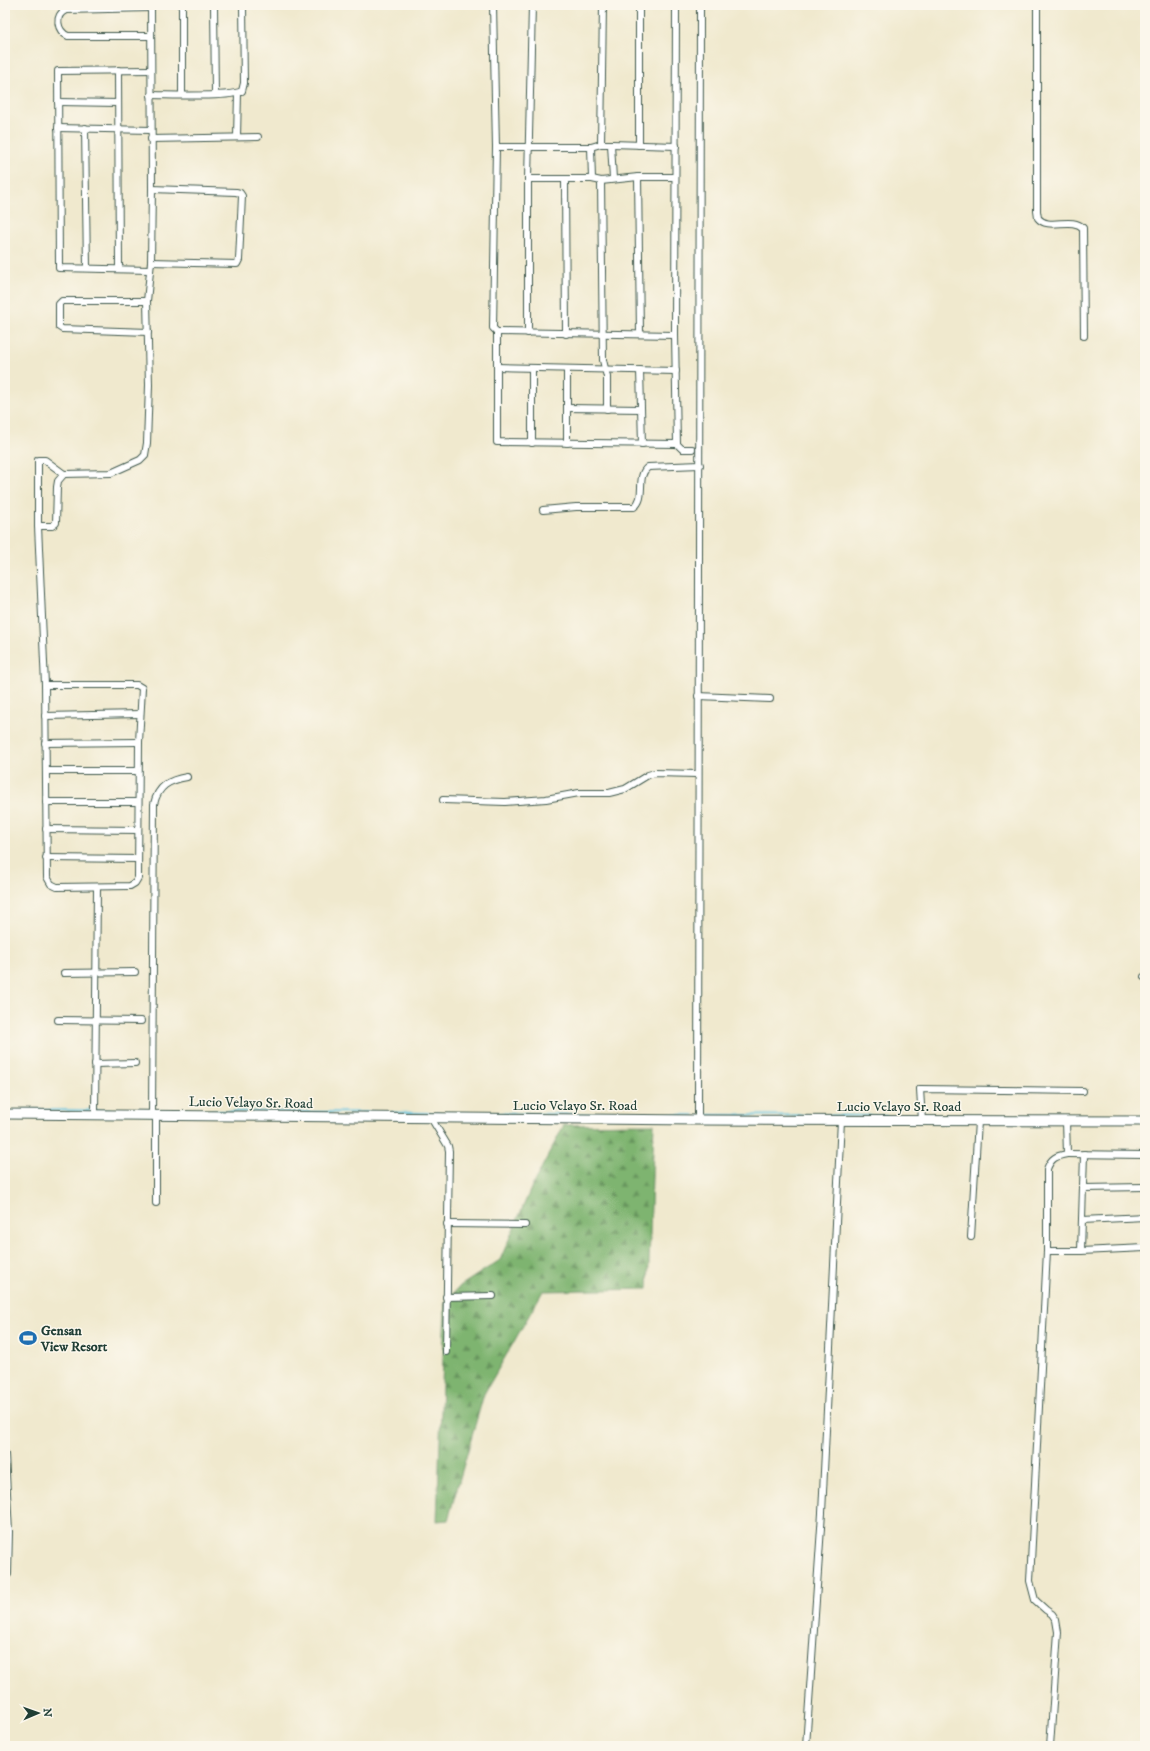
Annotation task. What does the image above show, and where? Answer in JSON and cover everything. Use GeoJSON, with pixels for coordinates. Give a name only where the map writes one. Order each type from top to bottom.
{"type":"FeatureCollection","features":[{"type":"Feature","properties":{"kind":"main road","name":"Lucio Velayo Sr. Road"},"geometry":{"type":"LineString","coordinates":[[5,1114],[95,1112],[431,1118],[1145,1121]]}},
{"type":"Feature","properties":{"kind":"street"},"geometry":{"type":"LineString","coordinates":[[182,5],[182,95]]}},
{"type":"Feature","properties":{"kind":"street"},"geometry":{"type":"LineString","coordinates":[[214,5],[215,95]]}},
{"type":"Feature","properties":{"kind":"street"},"geometry":{"type":"LineString","coordinates":[[151,96],[215,95],[238,93],[242,91],[244,83],[243,5]]}},
{"type":"Feature","properties":{"kind":"street"},"geometry":{"type":"LineString","coordinates":[[493,5],[496,147],[493,328],[497,332],[498,442],[677,444]]}},
{"type":"Feature","properties":{"kind":"street"},"geometry":{"type":"LineString","coordinates":[[528,333],[528,179],[530,146],[532,5]]}},
{"type":"Feature","properties":{"kind":"street"},"geometry":{"type":"LineString","coordinates":[[601,144],[603,5]]}},
{"type":"Feature","properties":{"kind":"street"},"geometry":{"type":"LineString","coordinates":[[639,5],[639,145]]}},
{"type":"Feature","properties":{"kind":"street"},"geometry":{"type":"LineString","coordinates":[[676,5],[675,335],[677,444],[682,449],[692,449]]}},
{"type":"Feature","properties":{"kind":"street"},"geometry":{"type":"LineString","coordinates":[[698,1120],[697,774],[700,465],[700,5]]}},
{"type":"Feature","properties":{"kind":"street"},"geometry":{"type":"LineString","coordinates":[[1037,5],[1037,211],[1038,218],[1045,223],[1078,224],[1083,228],[1084,336]]}},
{"type":"Feature","properties":{"kind":"street"},"geometry":{"type":"LineString","coordinates":[[45,685],[137,685],[142,689],[138,771],[138,878],[135,883],[130,886],[53,886],[48,881],[47,877],[45,685],[38,526],[38,460],[45,460],[64,474],[110,473],[140,460],[145,455],[147,443],[149,385],[147,301],[151,262],[152,189],[151,7],[66,10],[59,15],[59,30],[68,36],[151,36]]}},
{"type":"Feature","properties":{"kind":"street"},"geometry":{"type":"LineString","coordinates":[[118,70],[119,269]]}},
{"type":"Feature","properties":{"kind":"street"},"geometry":{"type":"LineString","coordinates":[[150,270],[59,268],[58,71],[151,70]]}},
{"type":"Feature","properties":{"kind":"street"},"geometry":{"type":"LineString","coordinates":[[237,137],[238,93]]}},
{"type":"Feature","properties":{"kind":"street"},"geometry":{"type":"LineString","coordinates":[[58,102],[118,103]]}},
{"type":"Feature","properties":{"kind":"street"},"geometry":{"type":"LineString","coordinates":[[58,128],[151,130]]}},
{"type":"Feature","properties":{"kind":"street"},"geometry":{"type":"LineString","coordinates":[[85,128],[87,268]]}},
{"type":"Feature","properties":{"kind":"street"},"geometry":{"type":"LineString","coordinates":[[151,139],[258,137]]}},
{"type":"Feature","properties":{"kind":"street"},"geometry":{"type":"LineString","coordinates":[[496,147],[591,147],[601,144],[676,146]]}},
{"type":"Feature","properties":{"kind":"street"},"geometry":{"type":"LineString","coordinates":[[611,144],[613,179]]}},
{"type":"Feature","properties":{"kind":"street"},"geometry":{"type":"LineString","coordinates":[[591,147],[592,179]]}},
{"type":"Feature","properties":{"kind":"street"},"geometry":{"type":"LineString","coordinates":[[528,179],[601,180],[638,177],[675,177]]}},
{"type":"Feature","properties":{"kind":"street"},"geometry":{"type":"LineString","coordinates":[[638,177],[640,334]]}},
{"type":"Feature","properties":{"kind":"street"},"geometry":{"type":"LineString","coordinates":[[565,179],[566,334]]}},
{"type":"Feature","properties":{"kind":"street"},"geometry":{"type":"LineString","coordinates":[[601,180],[603,334],[608,409]]}},
{"type":"Feature","properties":{"kind":"street"},"geometry":{"type":"LineString","coordinates":[[151,262],[237,264],[239,260],[242,196],[240,193],[236,192],[152,189]]}},
{"type":"Feature","properties":{"kind":"street"},"geometry":{"type":"LineString","coordinates":[[147,301],[62,301],[59,304],[59,327],[62,329],[148,332]]}},
{"type":"Feature","properties":{"kind":"street"},"geometry":{"type":"LineString","coordinates":[[497,332],[675,335]]}},
{"type":"Feature","properties":{"kind":"street"},"geometry":{"type":"LineString","coordinates":[[497,367],[676,371]]}},
{"type":"Feature","properties":{"kind":"street"},"geometry":{"type":"LineString","coordinates":[[532,368],[532,443]]}},
{"type":"Feature","properties":{"kind":"street"},"geometry":{"type":"LineString","coordinates":[[567,369],[567,443]]}},
{"type":"Feature","properties":{"kind":"street"},"geometry":{"type":"LineString","coordinates":[[640,370],[642,444]]}},
{"type":"Feature","properties":{"kind":"street"},"geometry":{"type":"LineString","coordinates":[[567,408],[641,409]]}},
{"type":"Feature","properties":{"kind":"street"},"geometry":{"type":"LineString","coordinates":[[543,510],[583,507],[634,507],[640,499],[642,476],[648,467],[700,465]]}},
{"type":"Feature","properties":{"kind":"street"},"geometry":{"type":"LineString","coordinates":[[38,526],[52,526],[56,523],[57,487],[58,481],[64,474]]}},
{"type":"Feature","properties":{"kind":"street"},"geometry":{"type":"LineString","coordinates":[[698,696],[770,699]]}},
{"type":"Feature","properties":{"kind":"street"},"geometry":{"type":"LineString","coordinates":[[45,716],[140,714]]}},
{"type":"Feature","properties":{"kind":"street"},"geometry":{"type":"LineString","coordinates":[[45,744],[139,742]]}},
{"type":"Feature","properties":{"kind":"street"},"geometry":{"type":"LineString","coordinates":[[46,771],[138,771]]}},
{"type":"Feature","properties":{"kind":"street"},"geometry":{"type":"LineString","coordinates":[[443,800],[505,802],[546,799],[579,792],[609,793],[625,789],[648,775],[655,773],[697,774]]}},
{"type":"Feature","properties":{"kind":"street"},"geometry":{"type":"LineString","coordinates":[[156,1203],[153,1113],[154,804],[156,796],[167,782],[187,777]]}},
{"type":"Feature","properties":{"kind":"street"},"geometry":{"type":"LineString","coordinates":[[46,802],[138,802]]}},
{"type":"Feature","properties":{"kind":"street"},"geometry":{"type":"LineString","coordinates":[[46,829],[138,830]]}},
{"type":"Feature","properties":{"kind":"street"},"geometry":{"type":"LineString","coordinates":[[46,858],[138,859]]}},
{"type":"Feature","properties":{"kind":"street"},"geometry":{"type":"LineString","coordinates":[[95,1112],[97,887]]}},
{"type":"Feature","properties":{"kind":"street"},"geometry":{"type":"LineString","coordinates":[[64,973],[135,972]]}},
{"type":"Feature","properties":{"kind":"street"},"geometry":{"type":"LineString","coordinates":[[58,1020],[141,1022]]}},
{"type":"Feature","properties":{"kind":"street"},"geometry":{"type":"LineString","coordinates":[[96,1064],[134,1064]]}},
{"type":"Feature","properties":{"kind":"street"},"geometry":{"type":"LineString","coordinates":[[922,1121],[920,1089],[1083,1091]]}},
{"type":"Feature","properties":{"kind":"street"},"geometry":{"type":"LineString","coordinates":[[431,1118],[448,1146],[449,1151],[446,1352]]}},
{"type":"Feature","properties":{"kind":"street"},"geometry":{"type":"LineString","coordinates":[[806,1746],[822,1513],[841,1120]]}},
{"type":"Feature","properties":{"kind":"street"},"geometry":{"type":"LineString","coordinates":[[971,1237],[978,1121]]}},
{"type":"Feature","properties":{"kind":"street"},"geometry":{"type":"LineString","coordinates":[[1066,1121],[1067,1154]]}},
{"type":"Feature","properties":{"kind":"street"},"geometry":{"type":"LineString","coordinates":[[1050,1746],[1058,1632],[1056,1620],[1052,1614],[1035,1600],[1030,1582],[1047,1251],[1047,1169],[1049,1163],[1055,1156],[1067,1154],[1145,1155]]}},
{"type":"Feature","properties":{"kind":"street"},"geometry":{"type":"LineString","coordinates":[[1081,1251],[1084,1154]]}},
{"type":"Feature","properties":{"kind":"street"},"geometry":{"type":"LineString","coordinates":[[1084,1188],[1145,1187]]}},
{"type":"Feature","properties":{"kind":"street"},"geometry":{"type":"LineString","coordinates":[[1082,1220],[1145,1217]]}},
{"type":"Feature","properties":{"kind":"street"},"geometry":{"type":"LineString","coordinates":[[447,1224],[525,1225]]}},
{"type":"Feature","properties":{"kind":"street"},"geometry":{"type":"LineString","coordinates":[[1047,1251],[1145,1248]]}},
{"type":"Feature","properties":{"kind":"street"},"geometry":{"type":"LineString","coordinates":[[446,1297],[493,1296]]}},
{"type":"Feature","properties":{"kind":"street"},"geometry":{"type":"LineString","coordinates":[[5,1454],[8,1525],[8,1574]]}},
{"type":"Feature","properties":{"kind":"green space"},"geometry":{"type":"Polygon","coordinates":[[[654,1124],[648,1289],[543,1291],[484,1394],[448,1520],[437,1521],[445,1303],[460,1286],[500,1260],[532,1186],[564,1125],[654,1124]]]}},
{"type":"Feature","properties":{"kind":"waterway"},"geometry":{"type":"LineString","coordinates":[[27,1110],[694,1115]]}},
{"type":"Feature","properties":{"kind":"waterway"},"geometry":{"type":"LineString","coordinates":[[704,1115],[886,1116]]}},
{"type":"Feature","properties":{"kind":"place","name":"Gensan View Resort"},"geometry":{"type":"Point","coordinates":[28,1338]}}]}
